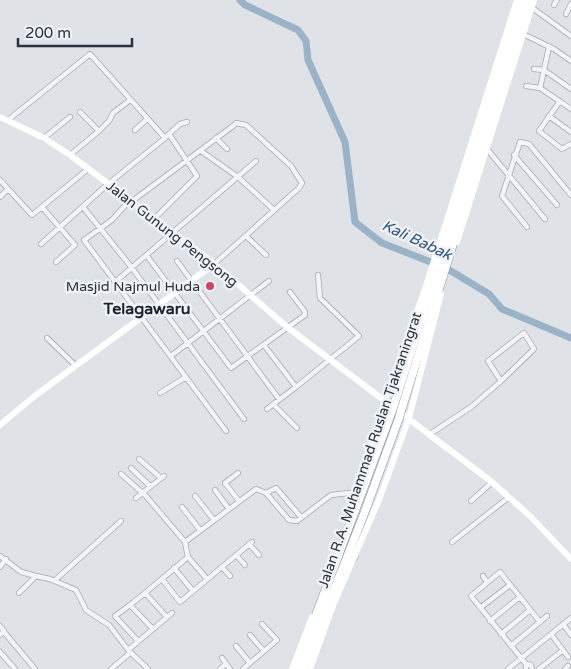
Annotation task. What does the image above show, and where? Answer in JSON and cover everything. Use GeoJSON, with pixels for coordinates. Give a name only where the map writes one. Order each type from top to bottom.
{"type":"FeatureCollection","features":[{"type":"Feature","properties":{"kind":"highway","name":"Jalan R.A. Muhammad Ruslan Tjakraningrat"},"geometry":{"type":"LineString","coordinates":[[519,1],[521,28]]}},
{"type":"Feature","properties":{"kind":"highway","name":"Jalan R.A. Muhammad Ruslan Tjakraningrat"},"geometry":{"type":"LineString","coordinates":[[296,669],[325,595],[364,514],[400,414],[433,293],[454,225],[521,28],[531,4]]}},
{"type":"Feature","properties":{"kind":"highway","name":"Jalan R.A. Muhammad Ruslan Tjakraningrat"},"geometry":{"type":"LineString","coordinates":[[454,225],[455,203],[513,29],[521,28]]}},
{"type":"Feature","properties":{"kind":"highway"},"geometry":{"type":"LineString","coordinates":[[506,37],[513,29]]}},
{"type":"Feature","properties":{"kind":"highway","name":"Jalan R.A. Muhammad Ruslan Tjakraningrat"},"geometry":{"type":"LineString","coordinates":[[303,669],[333,591],[335,576],[433,293]]}},
{"type":"Feature","properties":{"kind":"highway"},"geometry":{"type":"LineString","coordinates":[[335,576],[354,556]]}},
{"type":"Feature","properties":{"kind":"highway"},"geometry":{"type":"LineString","coordinates":[[334,563],[335,576]]}},
{"type":"Feature","properties":{"kind":"highway"},"geometry":{"type":"LineString","coordinates":[[333,591],[334,603]]}},
{"type":"Feature","properties":{"kind":"highway"},"geometry":{"type":"LineString","coordinates":[[317,605],[325,595]]}},
{"type":"Feature","properties":{"kind":"street","name":"Jalan R.A. Muhammad Ruslan Tjakraningrat"},"geometry":{"type":"LineString","coordinates":[[455,203],[506,37],[519,1]]}},
{"type":"Feature","properties":{"kind":"street","name":"Jalan R.A. Muhammad Ruslan Tjakraningrat"},"geometry":{"type":"LineString","coordinates":[[310,669],[334,603],[378,500],[409,418],[433,293],[454,225],[487,149],[521,28],[531,4]]}},
{"type":"Feature","properties":{"kind":"street"},"geometry":{"type":"LineString","coordinates":[[531,4],[570,33]]}},
{"type":"Feature","properties":{"kind":"street"},"geometry":{"type":"LineString","coordinates":[[566,14],[571,4]]}},
{"type":"Feature","properties":{"kind":"street"},"geometry":{"type":"LineString","coordinates":[[521,28],[536,42],[549,47],[571,61]]}},
{"type":"Feature","properties":{"kind":"street"},"geometry":{"type":"LineString","coordinates":[[540,88],[549,47]]}},
{"type":"Feature","properties":{"kind":"street"},"geometry":{"type":"LineString","coordinates":[[8,120],[89,54],[146,120],[167,136],[196,177],[154,219]]}},
{"type":"Feature","properties":{"kind":"street"},"geometry":{"type":"LineString","coordinates":[[534,69],[544,70],[571,89]]}},
{"type":"Feature","properties":{"kind":"street"},"geometry":{"type":"LineString","coordinates":[[526,86],[540,88],[571,109]]}},
{"type":"Feature","properties":{"kind":"street"},"geometry":{"type":"LineString","coordinates":[[70,155],[99,131],[113,113],[130,100]]}},
{"type":"Feature","properties":{"kind":"street"},"geometry":{"type":"LineString","coordinates":[[560,101],[540,132],[562,149],[571,144]]}},
{"type":"Feature","properties":{"kind":"street"},"geometry":{"type":"LineString","coordinates":[[80,112],[99,131]]}},
{"type":"Feature","properties":{"kind":"street"},"geometry":{"type":"LineString","coordinates":[[549,116],[571,132]]}},
{"type":"Feature","properties":{"kind":"street","name":"Jalan Gunung Pengsong"},"geometry":{"type":"LineString","coordinates":[[0,117],[44,138],[70,155],[214,264],[288,328],[385,399],[492,482],[530,516],[571,560]]}},
{"type":"Feature","properties":{"kind":"street"},"geometry":{"type":"LineString","coordinates":[[44,138],[70,117]]}},
{"type":"Feature","properties":{"kind":"street"},"geometry":{"type":"LineString","coordinates":[[135,130],[146,120]]}},
{"type":"Feature","properties":{"kind":"street"},"geometry":{"type":"LineString","coordinates":[[41,244],[108,184],[180,124],[187,122]]}},
{"type":"Feature","properties":{"kind":"street"},"geometry":{"type":"LineString","coordinates":[[0,425],[36,395],[76,366],[142,319],[160,306],[214,264],[301,186],[302,178],[281,156],[246,125],[236,124],[130,202],[112,220],[84,240],[142,319],[171,356],[226,431]]}},
{"type":"Feature","properties":{"kind":"street"},"geometry":{"type":"LineString","coordinates":[[216,138],[227,149]]}},
{"type":"Feature","properties":{"kind":"street"},"geometry":{"type":"LineString","coordinates":[[527,227],[502,196],[514,155],[520,142],[530,144],[571,195]]}},
{"type":"Feature","properties":{"kind":"street"},"geometry":{"type":"LineString","coordinates":[[487,149],[545,219]]}},
{"type":"Feature","properties":{"kind":"street"},"geometry":{"type":"LineString","coordinates":[[201,151],[238,177],[274,210]]}},
{"type":"Feature","properties":{"kind":"street"},"geometry":{"type":"LineString","coordinates":[[514,155],[557,206]]}},
{"type":"Feature","properties":{"kind":"street"},"geometry":{"type":"LineString","coordinates":[[115,282],[256,161]]}},
{"type":"Feature","properties":{"kind":"street"},"geometry":{"type":"LineString","coordinates":[[0,180],[31,214],[88,168]]}},
{"type":"Feature","properties":{"kind":"street"},"geometry":{"type":"LineString","coordinates":[[0,197],[8,189]]}},
{"type":"Feature","properties":{"kind":"street"},"geometry":{"type":"LineString","coordinates":[[42,207],[76,246],[56,262]]}},
{"type":"Feature","properties":{"kind":"street"},"geometry":{"type":"LineString","coordinates":[[83,207],[132,268],[244,419]]}},
{"type":"Feature","properties":{"kind":"street"},"geometry":{"type":"LineString","coordinates":[[246,236],[266,256]]}},
{"type":"Feature","properties":{"kind":"street"},"geometry":{"type":"LineString","coordinates":[[147,256],[230,368],[306,314],[290,292]]}},
{"type":"Feature","properties":{"kind":"street"},"geometry":{"type":"LineString","coordinates":[[177,261],[279,399]]}},
{"type":"Feature","properties":{"kind":"street"},"geometry":{"type":"LineString","coordinates":[[267,409],[360,335],[320,298],[318,275]]}},
{"type":"Feature","properties":{"kind":"street"},"geometry":{"type":"LineString","coordinates":[[171,356],[251,297],[269,281]]}},
{"type":"Feature","properties":{"kind":"street","name":"Jalan R.A. Muhammad Ruslan Tjakraningrat"},"geometry":{"type":"LineString","coordinates":[[292,669],[334,563],[358,492],[385,399],[433,293]]}},
{"type":"Feature","properties":{"kind":"street"},"geometry":{"type":"LineString","coordinates":[[430,434],[470,407],[501,381],[534,349],[524,333],[488,361],[501,381]]}},
{"type":"Feature","properties":{"kind":"street"},"geometry":{"type":"LineString","coordinates":[[47,338],[76,366]]}},
{"type":"Feature","properties":{"kind":"street"},"geometry":{"type":"LineString","coordinates":[[264,345],[296,387]]}},
{"type":"Feature","properties":{"kind":"street"},"geometry":{"type":"LineString","coordinates":[[160,393],[186,377]]}},
{"type":"Feature","properties":{"kind":"street"},"geometry":{"type":"LineString","coordinates":[[274,404],[297,428]]}},
{"type":"Feature","properties":{"kind":"street"},"geometry":{"type":"LineString","coordinates":[[136,498],[162,477],[139,459]]}},
{"type":"Feature","properties":{"kind":"street"},"geometry":{"type":"LineString","coordinates":[[131,468],[150,486]]}},
{"type":"Feature","properties":{"kind":"street"},"geometry":{"type":"LineString","coordinates":[[238,473],[225,483],[239,501]]}},
{"type":"Feature","properties":{"kind":"street"},"geometry":{"type":"LineString","coordinates":[[121,474],[142,493],[185,542],[188,557],[207,579]]}},
{"type":"Feature","properties":{"kind":"street"},"geometry":{"type":"LineString","coordinates":[[470,501],[492,482]]}},
{"type":"Feature","properties":{"kind":"street"},"geometry":{"type":"LineString","coordinates":[[266,493],[276,488],[301,517]]}},
{"type":"Feature","properties":{"kind":"street"},"geometry":{"type":"LineString","coordinates":[[185,542],[256,489],[266,493],[289,520],[297,521],[311,513],[331,495],[358,492]]}},
{"type":"Feature","properties":{"kind":"street"},"geometry":{"type":"LineString","coordinates":[[215,490],[229,508]]}},
{"type":"Feature","properties":{"kind":"street"},"geometry":{"type":"LineString","coordinates":[[195,496],[214,520]]}},
{"type":"Feature","properties":{"kind":"street"},"geometry":{"type":"LineString","coordinates":[[452,542],[509,497]]}},
{"type":"Feature","properties":{"kind":"street"},"geometry":{"type":"LineString","coordinates":[[182,506],[200,530]]}},
{"type":"Feature","properties":{"kind":"street"},"geometry":{"type":"LineString","coordinates":[[54,581],[121,522]]}},
{"type":"Feature","properties":{"kind":"street"},"geometry":{"type":"LineString","coordinates":[[162,579],[180,602],[251,543],[259,555]]}},
{"type":"Feature","properties":{"kind":"street"},"geometry":{"type":"LineString","coordinates":[[236,555],[244,566]]}},
{"type":"Feature","properties":{"kind":"street"},"geometry":{"type":"LineString","coordinates":[[0,556],[21,572],[54,581],[76,590],[86,610],[109,625],[129,652],[144,668]]}},
{"type":"Feature","properties":{"kind":"street"},"geometry":{"type":"LineString","coordinates":[[138,641],[115,616],[188,557]]}},
{"type":"Feature","properties":{"kind":"street"},"geometry":{"type":"LineString","coordinates":[[0,567],[6,560]]}},
{"type":"Feature","properties":{"kind":"street"},"geometry":{"type":"LineString","coordinates":[[222,567],[230,576]]}},
{"type":"Feature","properties":{"kind":"street"},"geometry":{"type":"LineString","coordinates":[[174,568],[193,591]]}},
{"type":"Feature","properties":{"kind":"street"},"geometry":{"type":"LineString","coordinates":[[532,669],[531,665],[526,666],[470,596],[500,572],[540,622]]}},
{"type":"Feature","properties":{"kind":"street"},"geometry":{"type":"LineString","coordinates":[[19,593],[36,576]]}},
{"type":"Feature","properties":{"kind":"street"},"geometry":{"type":"LineString","coordinates":[[483,576],[487,582]]}},
{"type":"Feature","properties":{"kind":"street"},"geometry":{"type":"LineString","coordinates":[[480,608],[510,585]]}},
{"type":"Feature","properties":{"kind":"street"},"geometry":{"type":"LineString","coordinates":[[145,593],[167,617]]}},
{"type":"Feature","properties":{"kind":"street"},"geometry":{"type":"LineString","coordinates":[[490,621],[520,597]]}},
{"type":"Feature","properties":{"kind":"street"},"geometry":{"type":"LineString","coordinates":[[130,605],[153,629]]}},
{"type":"Feature","properties":{"kind":"street"},"geometry":{"type":"LineString","coordinates":[[501,634],[530,610]]}},
{"type":"Feature","properties":{"kind":"street"},"geometry":{"type":"LineString","coordinates":[[111,669],[138,641],[172,613]]}},
{"type":"Feature","properties":{"kind":"street"},"geometry":{"type":"LineString","coordinates":[[510,646],[547,616]]}},
{"type":"Feature","properties":{"kind":"street"},"geometry":{"type":"LineString","coordinates":[[508,669],[571,618]]}},
{"type":"Feature","properties":{"kind":"street"},"geometry":{"type":"LineString","coordinates":[[243,669],[250,666],[277,640],[262,624]]}},
{"type":"Feature","properties":{"kind":"street"},"geometry":{"type":"LineString","coordinates":[[563,624],[571,635]]}},
{"type":"Feature","properties":{"kind":"street"},"geometry":{"type":"LineString","coordinates":[[0,626],[2,633],[35,669]]}},
{"type":"Feature","properties":{"kind":"street"},"geometry":{"type":"LineString","coordinates":[[551,634],[568,658]]}},
{"type":"Feature","properties":{"kind":"street"},"geometry":{"type":"LineString","coordinates":[[250,635],[264,651]]}},
{"type":"Feature","properties":{"kind":"street"},"geometry":{"type":"LineString","coordinates":[[236,646],[250,666]]}},
{"type":"Feature","properties":{"kind":"street"},"geometry":{"type":"LineString","coordinates":[[539,669],[563,650]]}},
{"type":"Feature","properties":{"kind":"street"},"geometry":{"type":"LineString","coordinates":[[0,652],[15,669]]}},
{"type":"Feature","properties":{"kind":"street"},"geometry":{"type":"LineString","coordinates":[[222,658],[230,669]]}},
{"type":"Feature","properties":{"kind":"street"},"geometry":{"type":"LineString","coordinates":[[220,669],[226,664]]}},
{"type":"Feature","properties":{"kind":"waterway","name":"Kali Babak"},"geometry":{"type":"LineString","coordinates":[[240,0],[245,5],[298,30],[306,41],[308,60],[345,142],[355,222],[382,243],[446,268],[489,294],[502,309],[571,338]]}},
{"type":"Feature","properties":{"kind":"place","name":"Masjid Najmul Huda"},"geometry":{"type":"Point","coordinates":[210,286]}},
{"type":"Feature","properties":{"kind":"district","name":"Telagawaru"},"geometry":{"type":"Point","coordinates":[147,309]}}]}
